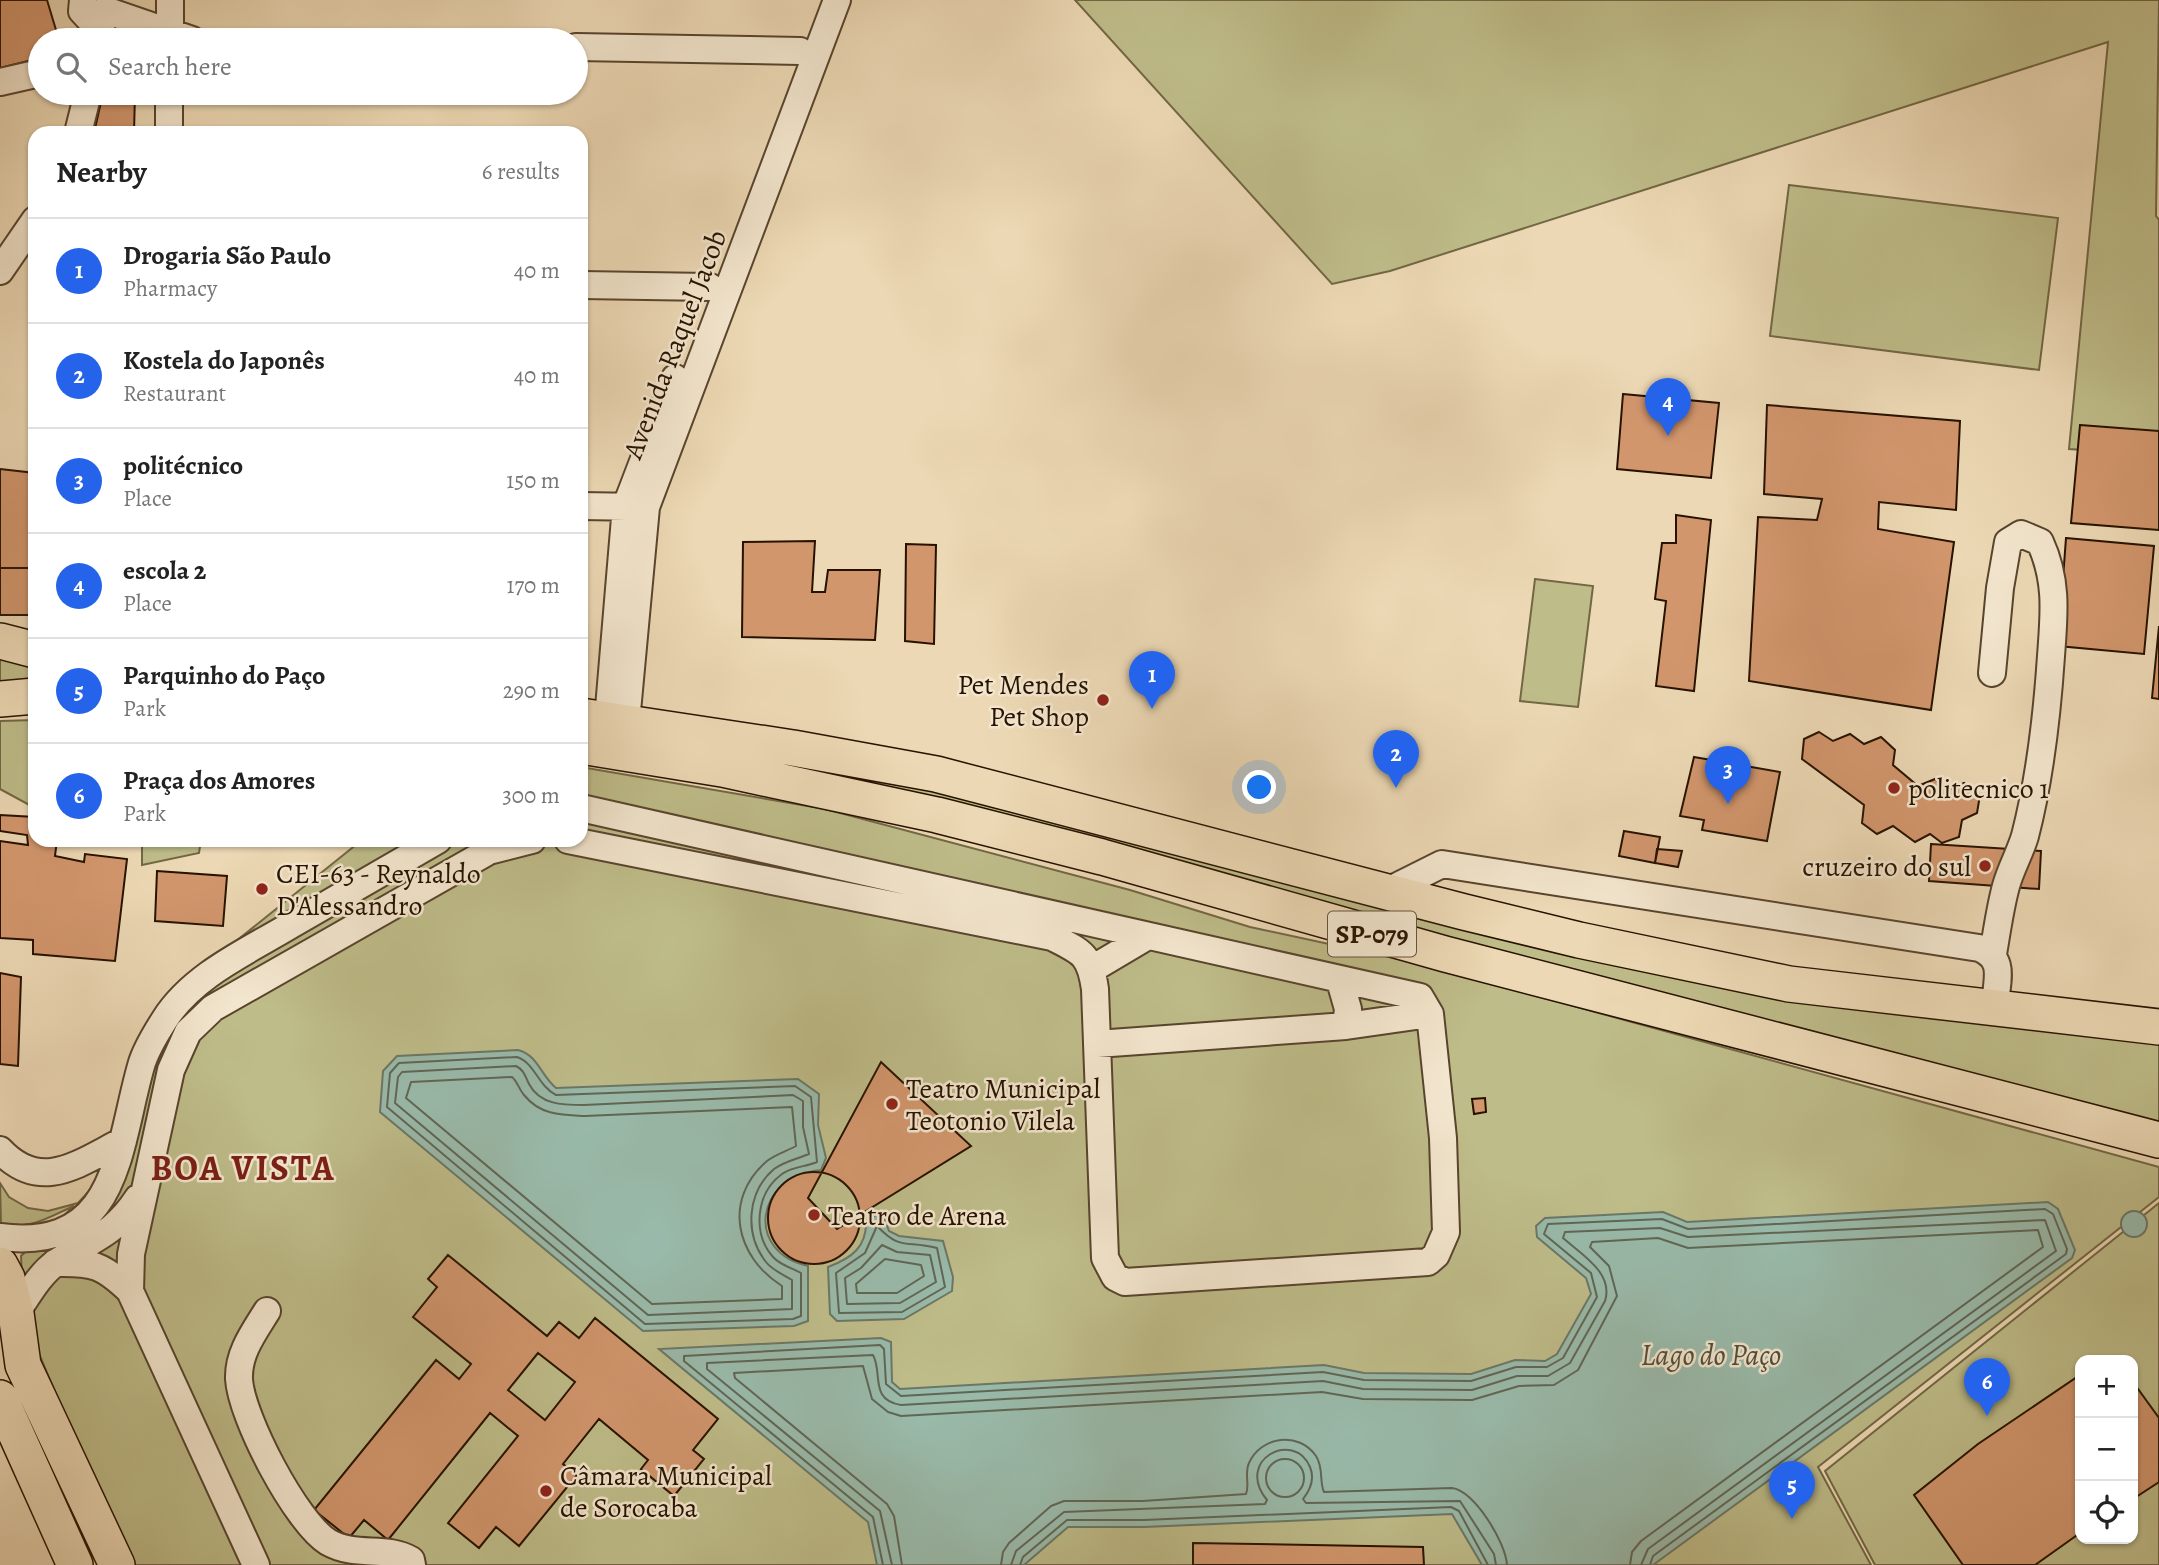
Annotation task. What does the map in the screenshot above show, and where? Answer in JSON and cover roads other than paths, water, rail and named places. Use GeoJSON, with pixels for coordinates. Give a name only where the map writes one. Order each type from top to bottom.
{"type":"FeatureCollection","features":[{"type":"Feature","properties":{"kind":"main road"},"geometry":{"type":"LineString","coordinates":[[0,641],[28,648]]}},
{"type":"Feature","properties":{"kind":"main road"},"geometry":{"type":"LineString","coordinates":[[0,699],[28,697]]}},
{"type":"Feature","properties":{"kind":"main road","name":"SP-079"},"geometry":{"type":"LineString","coordinates":[[605,719],[793,748],[936,774],[1579,940],[1789,984],[2159,1027]]}},
{"type":"Feature","properties":{"kind":"main road","name":"SP-079"},"geometry":{"type":"LineString","coordinates":[[588,747],[733,771],[937,815],[1102,857],[1445,954],[2159,1140]]}},
{"type":"Feature","properties":{"kind":"main road"},"geometry":{"type":"LineString","coordinates":[[0,1265],[7,1278],[16,1314],[23,1365],[117,1565]]}},
{"type":"Feature","properties":{"kind":"main road"},"geometry":{"type":"LineString","coordinates":[[0,1347],[12,1339],[16,1314]]}},
{"type":"Feature","properties":{"kind":"main road"},"geometry":{"type":"LineString","coordinates":[[0,1398],[75,1565]]}},
{"type":"Feature","properties":{"kind":"street"},"geometry":{"type":"LineString","coordinates":[[170,0],[175,28]]}},
{"type":"Feature","properties":{"kind":"street","name":"Avenida Raquel Jacob"},"geometry":{"type":"LineString","coordinates":[[605,719],[636,507],[710,287],[817,0]]}},
{"type":"Feature","properties":{"kind":"street","name":"Avenida Raquel Jacob"},"geometry":{"type":"LineString","coordinates":[[636,507],[837,0]]}},
{"type":"Feature","properties":{"kind":"street"},"geometry":{"type":"LineString","coordinates":[[99,17],[140,28]]}},
{"type":"Feature","properties":{"kind":"street"},"geometry":{"type":"LineString","coordinates":[[588,47],[800,51]]}},
{"type":"Feature","properties":{"kind":"street"},"geometry":{"type":"LineString","coordinates":[[0,82],[28,75]]}},
{"type":"Feature","properties":{"kind":"street"},"geometry":{"type":"LineString","coordinates":[[80,126],[85,105]]}},
{"type":"Feature","properties":{"kind":"street"},"geometry":{"type":"LineString","coordinates":[[169,105],[169,126]]}},
{"type":"Feature","properties":{"kind":"street"},"geometry":{"type":"LineString","coordinates":[[0,271],[28,230]]}},
{"type":"Feature","properties":{"kind":"street"},"geometry":{"type":"LineString","coordinates":[[588,285],[710,287]]}},
{"type":"Feature","properties":{"kind":"street"},"geometry":{"type":"LineString","coordinates":[[588,506],[636,507]]}},
{"type":"Feature","properties":{"kind":"street"},"geometry":{"type":"LineString","coordinates":[[1992,673],[2000,588],[2008,542],[2021,534],[2040,542],[2049,562],[2056,590],[2048,697],[2037,773],[2024,837],[2006,885],[1993,954]]}},
{"type":"Feature","properties":{"kind":"street"},"geometry":{"type":"LineString","coordinates":[[588,810],[1420,997],[1430,1014],[1443,1138],[1446,1232],[1436,1255],[1428,1262],[1125,1282],[1115,1277],[1105,1258],[1097,1044],[1087,960],[1052,937],[588,844]]}},
{"type":"Feature","properties":{"kind":"street"},"geometry":{"type":"LineString","coordinates":[[0,1237],[29,1241],[64,1230],[83,1220],[97,1206],[114,1177],[141,1063],[165,1018],[190,989],[236,958],[426,847]]}},
{"type":"Feature","properties":{"kind":"street"},"geometry":{"type":"LineString","coordinates":[[131,1291],[131,1254],[145,1187],[171,1070],[188,1032],[213,1008],[489,851],[505,847]]}},
{"type":"Feature","properties":{"kind":"street"},"geometry":{"type":"LineString","coordinates":[[1386,892],[1442,864],[1979,948],[1993,954],[1998,961],[1995,1006]]}},
{"type":"Feature","properties":{"kind":"street"},"geometry":{"type":"LineString","coordinates":[[1087,960],[1146,937]]}},
{"type":"Feature","properties":{"kind":"street"},"geometry":{"type":"LineString","coordinates":[[1340,981],[1348,1009],[1346,1026]]}},
{"type":"Feature","properties":{"kind":"street"},"geometry":{"type":"LineString","coordinates":[[1097,1044],[1346,1026],[1430,1014]]}},
{"type":"Feature","properties":{"kind":"street"},"geometry":{"type":"LineString","coordinates":[[135,1089],[165,1097]]}},
{"type":"Feature","properties":{"kind":"street"},"geometry":{"type":"LineString","coordinates":[[0,1150],[16,1167],[36,1173],[53,1173],[123,1140]]}},
{"type":"Feature","properties":{"kind":"street"},"geometry":{"type":"LineString","coordinates":[[16,1314],[55,1263],[99,1240],[124,1219],[145,1187]]}},
{"type":"Feature","properties":{"kind":"street"},"geometry":{"type":"LineString","coordinates":[[55,1263],[89,1262],[110,1272],[131,1291],[257,1565]]}},
{"type":"Feature","properties":{"kind":"street"},"geometry":{"type":"LineString","coordinates":[[268,1311],[243,1351],[239,1380],[266,1454],[290,1499],[327,1541],[357,1553],[400,1553],[411,1560],[412,1565]]}},
{"type":"Feature","properties":{"kind":"water"},"geometry":{"type":"Polygon","coordinates":[[[518,1050],[535,1061],[556,1088],[798,1079],[819,1094],[818,1125],[826,1158],[821,1170],[798,1176],[782,1186],[771,1200],[766,1216],[767,1232],[774,1246],[788,1258],[808,1266],[808,1321],[794,1326],[643,1331],[380,1112],[383,1071],[397,1056],[518,1050]]]}},
{"type":"Feature","properties":{"kind":"water","name":"Lago do Paço"},"geometry":{"type":"Polygon","coordinates":[[[2048,1202],[2058,1209],[2075,1250],[2072,1258],[1653,1565],[1482,1565],[1452,1514],[1144,1527],[1068,1527],[1024,1565],[877,1565],[868,1522],[659,1349],[881,1338],[891,1342],[892,1382],[900,1389],[1324,1365],[1364,1373],[1471,1374],[1515,1360],[1545,1361],[1557,1354],[1591,1294],[1586,1278],[1537,1237],[1536,1226],[1545,1218],[1663,1212],[1687,1222],[2048,1202]]]}},
{"type":"Feature","properties":{"kind":"water"},"geometry":{"type":"Polygon","coordinates":[[[2134,1211],[2143,1215],[2147,1224],[2143,1233],[2134,1237],[2125,1233],[2121,1224],[2125,1215],[2134,1211]]]}},
{"type":"Feature","properties":{"kind":"water"},"geometry":{"type":"Polygon","coordinates":[[[882,1212],[889,1231],[899,1236],[943,1241],[953,1277],[952,1291],[904,1319],[837,1321],[830,1314],[828,1267],[844,1260],[856,1250],[864,1237],[866,1220],[882,1212]]]}},
{"type":"Feature","properties":{"kind":"place","name":"escola 2"},"geometry":{"type":"Point","coordinates":[1668,436]}},
{"type":"Feature","properties":{"kind":"place","name":"Pet Mendes Pet Shop"},"geometry":{"type":"Point","coordinates":[1103,700]}},
{"type":"Feature","properties":{"kind":"place","name":"Drogaria São Paulo"},"geometry":{"type":"Point","coordinates":[1152,709]}},
{"type":"Feature","properties":{"kind":"place","name":"Kostela do Japonês"},"geometry":{"type":"Point","coordinates":[1396,788]}},
{"type":"Feature","properties":{"kind":"place","name":"politecnico 1"},"geometry":{"type":"Point","coordinates":[1894,788]}},
{"type":"Feature","properties":{"kind":"place","name":"politécnico"},"geometry":{"type":"Point","coordinates":[1728,804]}},
{"type":"Feature","properties":{"kind":"place","name":"cruzeiro do sul"},"geometry":{"type":"Point","coordinates":[1985,866]}},
{"type":"Feature","properties":{"kind":"place","name":"CEI-63 - Reynaldo D'Alessandro"},"geometry":{"type":"Point","coordinates":[262,889]}},
{"type":"Feature","properties":{"kind":"place","name":"Teatro Municipal Teotonio Vilela"},"geometry":{"type":"Point","coordinates":[892,1104]}},
{"type":"Feature","properties":{"kind":"place","name":"Teatro de Arena"},"geometry":{"type":"Point","coordinates":[814,1215]}},
{"type":"Feature","properties":{"kind":"place","name":"Praça dos Amores"},"geometry":{"type":"Point","coordinates":[1987,1416]}},
{"type":"Feature","properties":{"kind":"place","name":"Câmara Municipal de Sorocaba"},"geometry":{"type":"Point","coordinates":[546,1491]}},
{"type":"Feature","properties":{"kind":"place","name":"Parquinho do Paço"},"geometry":{"type":"Point","coordinates":[1792,1519]}},
{"type":"Feature","properties":{"kind":"district","name":"BOA VISTA"},"geometry":{"type":"Point","coordinates":[243,1168]}}]}
